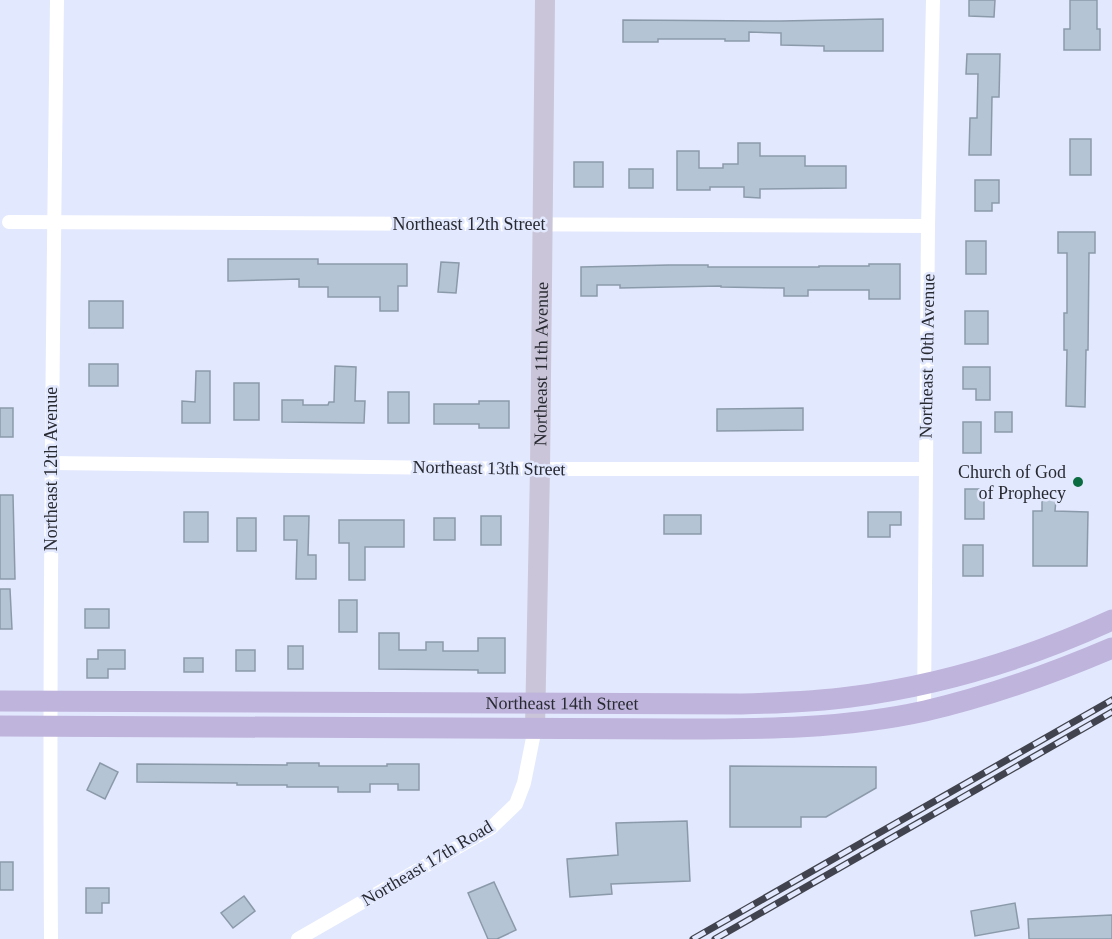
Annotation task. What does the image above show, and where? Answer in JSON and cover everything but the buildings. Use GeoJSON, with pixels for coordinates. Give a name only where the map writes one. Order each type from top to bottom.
{"type":"FeatureCollection","features":[{"type":"Feature","properties":{"kind":"main road","name":"Northeast 14th Street"},"geometry":{"type":"LineString","coordinates":[[0,701],[784,703],[848,697],[954,678],[1051,647],[1112,620]]}},
{"type":"Feature","properties":{"kind":"main road","name":"Northeast 14th Street"},"geometry":{"type":"LineString","coordinates":[[0,726],[786,728],[840,724],[924,711],[1023,684],[1112,649]]}},
{"type":"Feature","properties":{"kind":"street","name":"Northeast 12th Avenue"},"geometry":{"type":"LineString","coordinates":[[51,939],[51,463],[57,0]]}},
{"type":"Feature","properties":{"kind":"street","name":"Northeast 11th Avenue"},"geometry":{"type":"LineString","coordinates":[[535,729],[545,0]]}},
{"type":"Feature","properties":{"kind":"street","name":"Northeast 10th Avenue"},"geometry":{"type":"LineString","coordinates":[[924,711],[928,226],[933,0]]}},
{"type":"Feature","properties":{"kind":"street","name":"Northeast 12th Street"},"geometry":{"type":"LineString","coordinates":[[9,222],[928,226]]}},
{"type":"Feature","properties":{"kind":"street","name":"Northeast 13th Street"},"geometry":{"type":"LineString","coordinates":[[51,463],[540,469],[926,469]]}},
{"type":"Feature","properties":{"kind":"street"},"geometry":{"type":"LineString","coordinates":[[1112,636],[1112,649]]}},
{"type":"Feature","properties":{"kind":"street","name":"Northeast 17th Road"},"geometry":{"type":"LineString","coordinates":[[298,939],[491,828],[516,804],[525,783],[535,729]]}},
{"type":"Feature","properties":{"kind":"railway"},"geometry":{"type":"LineString","coordinates":[[693,939],[1112,700]]}},
{"type":"Feature","properties":{"kind":"railway"},"geometry":{"type":"LineString","coordinates":[[715,939],[1112,712]]}},
{"type":"Feature","properties":{"kind":"place","name":"Church of God of Prophecy"},"geometry":{"type":"Point","coordinates":[1078,482]}}]}
